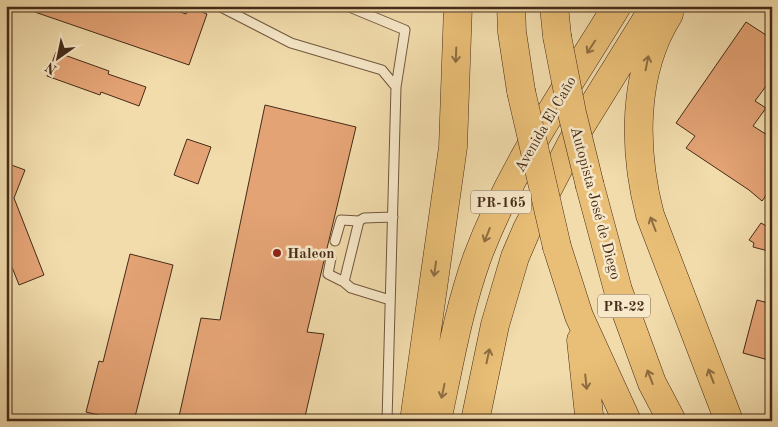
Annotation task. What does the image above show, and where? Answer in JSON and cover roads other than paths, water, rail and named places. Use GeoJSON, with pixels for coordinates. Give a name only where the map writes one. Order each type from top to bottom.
{"type":"FeatureCollection","features":[{"type":"Feature","properties":{"kind":"highway"},"geometry":{"type":"LineString","coordinates":[[414,421],[453,147],[458,6]]}},
{"type":"Feature","properties":{"kind":"highway","name":"PR-22"},"geometry":{"type":"LineString","coordinates":[[511,6],[512,32],[521,90],[557,247],[579,316],[627,421]]}},
{"type":"Feature","properties":{"kind":"highway","name":"Autopista José de Diego"},"geometry":{"type":"LineString","coordinates":[[554,6],[557,36],[572,113],[618,290],[652,383],[672,421]]}},
{"type":"Feature","properties":{"kind":"highway","name":"Avenida El Caño"},"geometry":{"type":"LineString","coordinates":[[437,421],[466,291],[493,219],[545,120],[618,6]]}},
{"type":"Feature","properties":{"kind":"highway","name":"PR-165"},"geometry":{"type":"LineString","coordinates":[[474,421],[495,325],[515,257],[527,229],[580,127],[655,6]]}},
{"type":"Feature","properties":{"kind":"highway"},"geometry":{"type":"LineString","coordinates":[[674,6],[658,31],[649,52],[640,111],[640,164],[650,215],[729,421]]}},
{"type":"Feature","properties":{"kind":"highway"},"geometry":{"type":"LineString","coordinates":[[579,316],[589,414],[592,421]]}},
{"type":"Feature","properties":{"kind":"lane"},"geometry":{"type":"LineString","coordinates":[[219,6],[291,43],[382,70],[396,87]]}},
{"type":"Feature","properties":{"kind":"lane"},"geometry":{"type":"LineString","coordinates":[[346,6],[405,30],[396,87],[386,421]]}},
{"type":"Feature","properties":{"kind":"lane"},"geometry":{"type":"LineString","coordinates":[[335,241],[341,220],[393,217]]}},
{"type":"Feature","properties":{"kind":"lane"},"geometry":{"type":"LineString","coordinates":[[344,282],[359,220]]}},
{"type":"Feature","properties":{"kind":"lane"},"geometry":{"type":"LineString","coordinates":[[331,258],[328,274],[351,288],[390,300]]}},
{"type":"Feature","properties":{"kind":"place","name":"Haleon"},"geometry":{"type":"Point","coordinates":[277,253]}}]}
